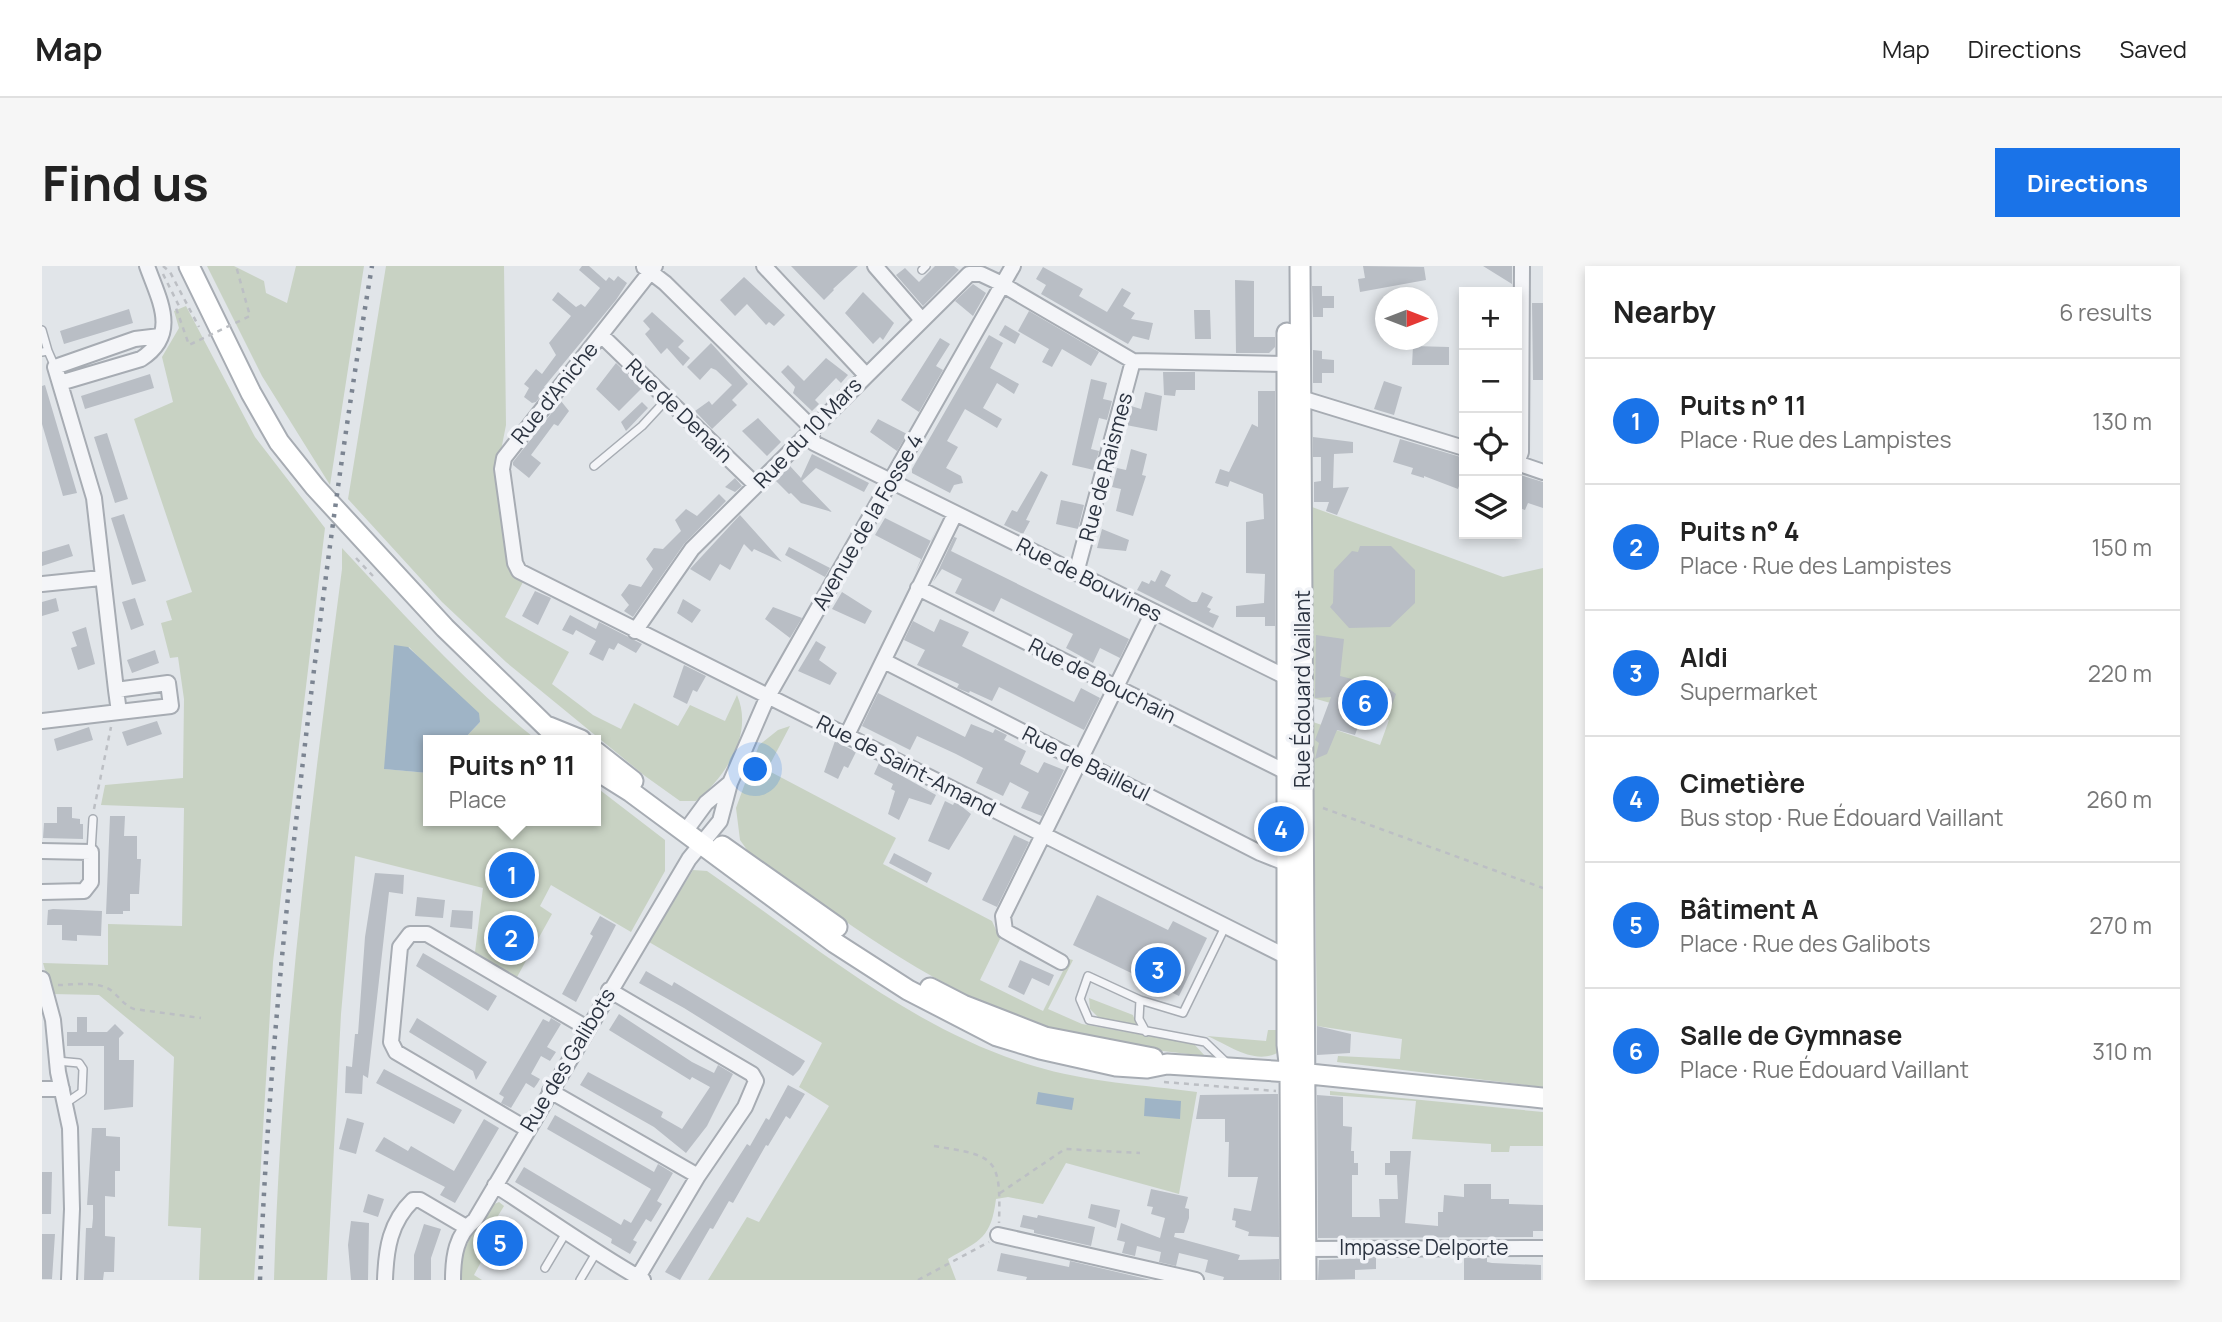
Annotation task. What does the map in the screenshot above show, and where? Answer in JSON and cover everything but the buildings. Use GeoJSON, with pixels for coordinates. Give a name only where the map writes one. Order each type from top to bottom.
{"type":"FeatureCollection","features":[{"type":"Feature","properties":{"kind":"main road"},"geometry":{"type":"LineString","coordinates":[[189,266],[251,393],[279,442],[315,487],[445,628],[554,733]]}},
{"type":"Feature","properties":{"kind":"main road","name":"Rue Édouard Vaillant"},"geometry":{"type":"LineString","coordinates":[[1287,266],[1288,678],[1295,768]]}},
{"type":"Feature","properties":{"kind":"main road","name":"Rue Édouard Vaillant"},"geometry":{"type":"LineString","coordinates":[[1292,1280],[1297,1073],[1295,768],[1301,398],[1300,266]]}},
{"type":"Feature","properties":{"kind":"main road"},"geometry":{"type":"LineString","coordinates":[[601,756],[835,943],[954,1016],[997,1036],[1084,1060],[1146,1068],[1167,1065],[1297,1073],[1543,1098]]}},
{"type":"Feature","properties":{"kind":"main road"},"geometry":{"type":"LineString","coordinates":[[601,773],[687,827]]}},
{"type":"Feature","properties":{"kind":"main road","name":"Rue Édouard Vaillant"},"geometry":{"type":"LineString","coordinates":[[1296,867],[1289,924],[1287,1045],[1297,1073],[1307,1122],[1306,1280]]}},
{"type":"Feature","properties":{"kind":"street"},"geometry":{"type":"LineString","coordinates":[[60,383],[141,359],[149,354],[160,336],[165,317],[147,266]]}},
{"type":"Feature","properties":{"kind":"street"},"geometry":{"type":"LineString","coordinates":[[764,266],[865,374]]}},
{"type":"Feature","properties":{"kind":"street"},"geometry":{"type":"LineString","coordinates":[[875,266],[922,320]]}},
{"type":"Feature","properties":{"kind":"street","name":"Avenue de la Fosse 4"},"geometry":{"type":"LineString","coordinates":[[705,841],[720,821],[730,783],[767,698],[1013,266]]}},
{"type":"Feature","properties":{"kind":"street"},"geometry":{"type":"LineString","coordinates":[[1521,413],[1522,266]]}},
{"type":"Feature","properties":{"kind":"street","name":"Rue d'Aniche"},"geometry":{"type":"LineString","coordinates":[[523,574],[515,563],[502,469],[504,458],[602,336],[649,268]]}},
{"type":"Feature","properties":{"kind":"street","name":"Rue de Bouvines"},"geometry":{"type":"LineString","coordinates":[[649,268],[807,423],[814,443],[1288,678]]}},
{"type":"Feature","properties":{"kind":"street","name":"Rue du 10 Mars"},"geometry":{"type":"LineString","coordinates":[[635,631],[692,549],[810,433],[865,374],[969,274],[981,274],[1003,285]]}},
{"type":"Feature","properties":{"kind":"street"},"geometry":{"type":"LineString","coordinates":[[1003,285],[1133,361],[1287,364]]}},
{"type":"Feature","properties":{"kind":"street"},"geometry":{"type":"LineString","coordinates":[[116,713],[116,690],[101,578],[94,498],[55,367],[135,339],[160,336]]}},
{"type":"Feature","properties":{"kind":"street","name":"Rue de Denain"},"geometry":{"type":"LineString","coordinates":[[602,336],[756,485]]}},
{"type":"Feature","properties":{"kind":"street","name":"Rue de Raismes"},"geometry":{"type":"LineString","coordinates":[[1076,573],[1133,361]]}},
{"type":"Feature","properties":{"kind":"street"},"geometry":{"type":"LineString","coordinates":[[1301,398],[1459,446]]}},
{"type":"Feature","properties":{"kind":"street"},"geometry":{"type":"LineString","coordinates":[[1522,465],[1543,472]]}},
{"type":"Feature","properties":{"kind":"street"},"geometry":{"type":"LineString","coordinates":[[847,735],[955,514]]}},
{"type":"Feature","properties":{"kind":"street","name":"Rue de Saint-Amand"},"geometry":{"type":"LineString","coordinates":[[523,574],[1289,958]]}},
{"type":"Feature","properties":{"kind":"street"},"geometry":{"type":"LineString","coordinates":[[42,584],[101,578]]}},
{"type":"Feature","properties":{"kind":"street","name":"Rue de Bouchain"},"geometry":{"type":"LineString","coordinates":[[918,588],[1117,689],[1295,768]]}},
{"type":"Feature","properties":{"kind":"street"},"geometry":{"type":"LineString","coordinates":[[1061,962],[1009,934],[1003,927],[1003,916],[1082,761],[1153,612]]}},
{"type":"Feature","properties":{"kind":"street","name":"Rue de Bailleul"},"geometry":{"type":"LineString","coordinates":[[884,661],[1296,867]]}},
{"type":"Feature","properties":{"kind":"street"},"geometry":{"type":"LineString","coordinates":[[42,721],[170,706],[168,683],[116,690]]}},
{"type":"Feature","properties":{"kind":"street","name":"Avenue de la Fosse 4"},"geometry":{"type":"LineString","coordinates":[[687,827],[706,803],[730,783]]}},
{"type":"Feature","properties":{"kind":"street","name":"Rue des Galibots"},"geometry":{"type":"LineString","coordinates":[[453,1280],[456,1250],[466,1227],[475,1220],[689,859],[705,841]]}},
{"type":"Feature","properties":{"kind":"street"},"geometry":{"type":"LineString","coordinates":[[42,851],[91,852],[91,882],[84,891],[42,892]]}},
{"type":"Feature","properties":{"kind":"street"},"geometry":{"type":"LineString","coordinates":[[527,1129],[396,1052],[391,1042],[400,947],[410,934],[427,934],[587,1028]]}},
{"type":"Feature","properties":{"kind":"street"},"geometry":{"type":"LineString","coordinates":[[43,983],[53,1020],[56,1061],[66,1103],[72,1209],[69,1280]]}},
{"type":"Feature","properties":{"kind":"street"},"geometry":{"type":"LineString","coordinates":[[495,1185],[567,1230],[596,1253],[641,1278],[698,1176],[745,1107],[755,1088],[752,1074],[609,990]]}},
{"type":"Feature","properties":{"kind":"street"},"geometry":{"type":"LineString","coordinates":[[42,1089],[62,1089]]}},
{"type":"Feature","properties":{"kind":"street"},"geometry":{"type":"LineString","coordinates":[[550,1091],[698,1176]]}},
{"type":"Feature","properties":{"kind":"street"},"geometry":{"type":"LineString","coordinates":[[385,1280],[386,1254],[392,1227],[413,1200],[420,1200],[466,1227]]}},
{"type":"Feature","properties":{"kind":"street"},"geometry":{"type":"LineString","coordinates":[[998,1235],[1196,1280]]}},
{"type":"Feature","properties":{"kind":"street","name":"Impasse Delporte"},"geometry":{"type":"LineString","coordinates":[[1306,1249],[1543,1248]]}},
{"type":"Feature","properties":{"kind":"lane"},"geometry":{"type":"LineString","coordinates":[[1294,266],[1295,768]]}},
{"type":"Feature","properties":{"kind":"lane"},"geometry":{"type":"LineString","coordinates":[[42,330],[45,351],[55,367]]}},
{"type":"Feature","properties":{"kind":"lane"},"geometry":{"type":"LineString","coordinates":[[594,466],[642,426],[667,399]]}},
{"type":"Feature","properties":{"kind":"lane"},"geometry":{"type":"LineString","coordinates":[[91,852],[93,819]]}},
{"type":"Feature","properties":{"kind":"lane"},"geometry":{"type":"LineString","coordinates":[[1289,924],[1296,937],[1299,1280]]}},
{"type":"Feature","properties":{"kind":"lane"},"geometry":{"type":"LineString","coordinates":[[1225,927],[1183,1013],[1140,1000],[1088,976],[1080,999],[1089,1020],[1205,1042],[1232,1069]]}},
{"type":"Feature","properties":{"kind":"lane"},"geometry":{"type":"LineString","coordinates":[[1140,1000],[1139,1019],[1146,1032]]}},
{"type":"Feature","properties":{"kind":"lane"},"geometry":{"type":"LineString","coordinates":[[56,1061],[79,1063],[83,1069],[82,1092],[66,1103]]}},
{"type":"Feature","properties":{"kind":"lane"},"geometry":{"type":"LineString","coordinates":[[545,1268],[567,1230]]}},
{"type":"Feature","properties":{"kind":"lane"},"geometry":{"type":"LineString","coordinates":[[580,1280],[596,1253]]}},
{"type":"Feature","properties":{"kind":"path"},"geometry":{"type":"LineString","coordinates":[[163,274],[179,306],[176,308],[190,345],[250,317],[236,266]]}},
{"type":"Feature","properties":{"kind":"path"},"geometry":{"type":"LineString","coordinates":[[93,819],[116,713]]}},
{"type":"Feature","properties":{"kind":"path"},"geometry":{"type":"LineString","coordinates":[[1323,808],[1543,888]]}},
{"type":"Feature","properties":{"kind":"path"},"geometry":{"type":"LineString","coordinates":[[43,983],[98,985],[108,989],[127,1007],[201,1018]]}},
{"type":"Feature","properties":{"kind":"path"},"geometry":{"type":"LineString","coordinates":[[918,1280],[998,1235],[1000,1193],[991,1163],[979,1154],[934,1146]]}},
{"type":"Feature","properties":{"kind":"path"},"geometry":{"type":"LineString","coordinates":[[1000,1193],[1065,1149],[1140,1153]]}},
{"type":"Feature","properties":{"kind":"green space"},"geometry":{"type":"Polygon","coordinates":[[[207,266],[234,266],[264,281],[266,293],[287,303],[296,266],[364,266],[330,485],[262,376],[207,266]]]}},
{"type":"Feature","properties":{"kind":"green space"},"geometry":{"type":"Polygon","coordinates":[[[386,266],[504,266],[506,425],[497,471],[510,571],[523,582],[505,617],[569,652],[552,684],[593,715],[621,729],[634,703],[678,726],[690,705],[725,721],[737,695],[742,725],[727,767],[696,801],[680,801],[645,776],[601,740],[601,735],[595,735],[506,662],[442,602],[348,499],[386,266]]]}},
{"type":"Feature","properties":{"kind":"green space"},"geometry":{"type":"Polygon","coordinates":[[[186,306],[255,437],[325,528],[273,962],[254,1280],[199,1280],[201,1228],[168,1226],[174,1057],[99,995],[52,994],[43,963],[108,965],[108,924],[182,926],[184,808],[101,805],[105,785],[183,778],[184,699],[178,657],[170,658],[161,623],[172,620],[166,601],[192,592],[134,419],[173,402],[162,357],[179,328],[174,311],[186,306]]]}},
{"type":"Feature","properties":{"kind":"green space"},"geometry":{"type":"Polygon","coordinates":[[[1312,507],[1503,577],[1543,568],[1543,1087],[1337,1062],[1338,1056],[1400,1059],[1402,1039],[1317,1026],[1313,722],[1380,745],[1389,720],[1313,698],[1312,507]]]}},
{"type":"Feature","properties":{"kind":"green space"},"geometry":{"type":"Polygon","coordinates":[[[342,548],[460,672],[531,735],[468,735],[480,722],[409,647],[385,769],[423,773],[423,826],[601,826],[601,791],[665,840],[665,871],[631,932],[551,885],[540,906],[552,914],[517,977],[475,952],[483,888],[355,856],[341,1014],[327,1280],[274,1280],[290,1013],[319,746],[342,569],[342,548]]]}},
{"type":"Feature","properties":{"kind":"green space"},"geometry":{"type":"Polygon","coordinates":[[[790,726],[767,770],[896,838],[883,864],[992,921],[1000,939],[980,980],[1043,1011],[1069,959],[1073,960],[1048,1009],[1082,1024],[1194,1044],[1205,1056],[1079,1037],[999,1010],[924,972],[888,950],[750,854],[740,840],[736,808],[759,745],[778,730],[790,726]]]}},
{"type":"Feature","properties":{"kind":"green space"},"geometry":{"type":"Polygon","coordinates":[[[693,870],[707,871],[863,982],[904,1007],[989,1050],[1034,1066],[1074,1076],[1197,1092],[1179,1194],[1066,1163],[1043,1204],[1008,1197],[996,1199],[987,1230],[976,1242],[948,1259],[956,1280],[708,1280],[747,1217],[759,1222],[829,1106],[799,1087],[822,1043],[649,942],[693,870]]]}},
{"type":"Feature","properties":{"kind":"green space"},"geometry":{"type":"Polygon","coordinates":[[[1089,998],[1133,1015],[1137,1026],[1099,1018],[1090,1009],[1089,998]]]}},
{"type":"Feature","properties":{"kind":"green space"},"geometry":{"type":"Polygon","coordinates":[[[1268,1030],[1279,1030],[1279,1052],[1261,1057],[1242,1053],[1207,1036],[1266,1041],[1268,1030]]]}},
{"type":"Feature","properties":{"kind":"green space"},"geometry":{"type":"Polygon","coordinates":[[[1330,1091],[1543,1112],[1543,1146],[1510,1146],[1509,1152],[1491,1152],[1491,1144],[1412,1139],[1416,1101],[1330,1095],[1330,1091]]]}},
{"type":"Feature","properties":{"kind":"green space"},"geometry":{"type":"Polygon","coordinates":[[[499,1202],[504,1206],[481,1244],[488,1249],[474,1275],[482,1280],[459,1280],[463,1256],[470,1240],[492,1205],[499,1202]]]}},
{"type":"Feature","properties":{"kind":"water"},"geometry":{"type":"Polygon","coordinates":[[[394,645],[408,647],[479,713],[480,722],[468,735],[423,735],[423,773],[384,769],[394,645]]]}},
{"type":"Feature","properties":{"kind":"water"},"geometry":{"type":"Polygon","coordinates":[[[1038,1092],[1074,1098],[1072,1110],[1036,1104],[1038,1092]]]}},
{"type":"Feature","properties":{"kind":"water"},"geometry":{"type":"Polygon","coordinates":[[[1145,1098],[1181,1101],[1180,1119],[1144,1116],[1145,1098]]]}},
{"type":"Feature","properties":{"kind":"railway"},"geometry":{"type":"LineString","coordinates":[[260,1280],[278,995],[293,853],[330,544],[372,266]]}},
{"type":"Feature","properties":{"kind":"place","name":"Salle de Gymnase"},"geometry":{"type":"Point","coordinates":[1365,703]}},
{"type":"Feature","properties":{"kind":"place","name":"Cimetière"},"geometry":{"type":"Point","coordinates":[1281,829]}},
{"type":"Feature","properties":{"kind":"place","name":"Puits n° 11"},"geometry":{"type":"Point","coordinates":[512,875]}},
{"type":"Feature","properties":{"kind":"place","name":"Puits n° 4"},"geometry":{"type":"Point","coordinates":[511,938]}},
{"type":"Feature","properties":{"kind":"place","name":"Aldi"},"geometry":{"type":"Point","coordinates":[1158,970]}},
{"type":"Feature","properties":{"kind":"place","name":"Bâtiment A"},"geometry":{"type":"Point","coordinates":[500,1243]}}]}
